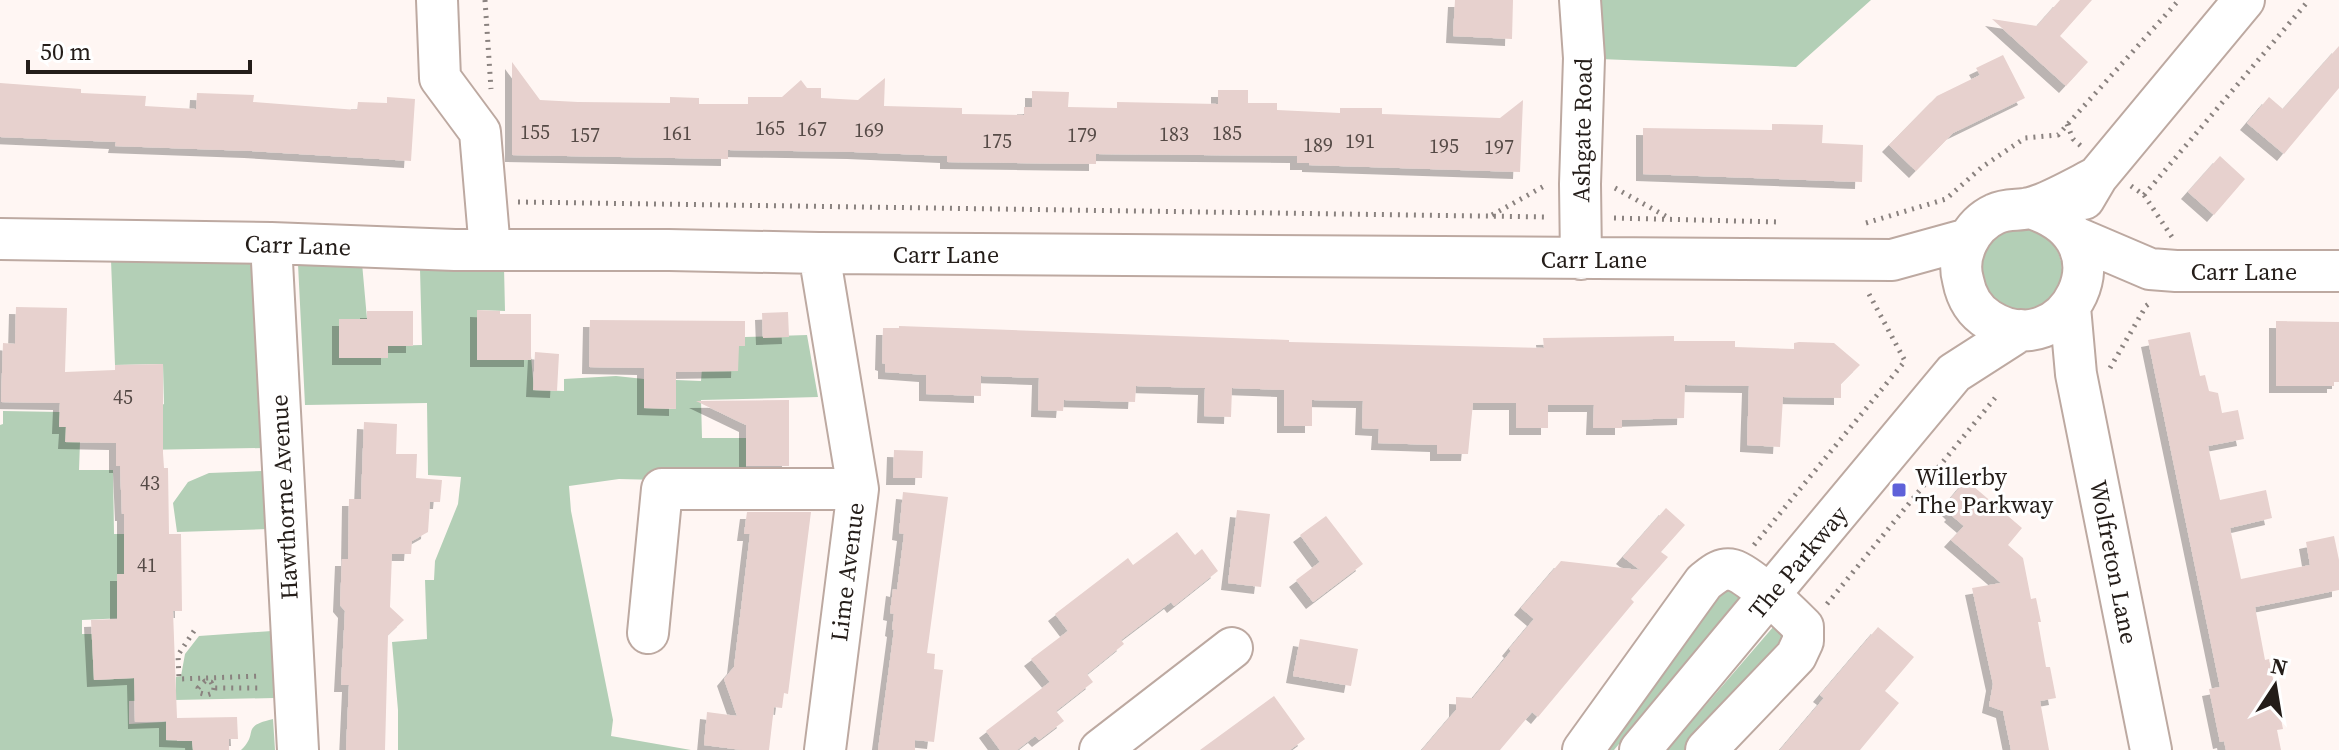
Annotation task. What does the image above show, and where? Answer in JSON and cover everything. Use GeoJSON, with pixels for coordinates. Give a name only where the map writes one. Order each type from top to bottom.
{"type":"FeatureCollection","features":[{"type":"Feature","properties":{"kind":"street"},"geometry":{"type":"LineString","coordinates":[[437,0],[440,78],[480,132],[490,250]]}},
{"type":"Feature","properties":{"kind":"street","name":"Ashgate Road"},"geometry":{"type":"LineString","coordinates":[[1580,0],[1584,58],[1581,259]]}},
{"type":"Feature","properties":{"kind":"street"},"geometry":{"type":"LineString","coordinates":[[2074,300],[2084,272],[2082,254],[2071,232],[2102,170],[2244,0]]}},
{"type":"Feature","properties":{"kind":"street"},"geometry":{"type":"LineString","coordinates":[[2030,208],[2102,170]]}},
{"type":"Feature","properties":{"kind":"street","name":"Carr Lane"},"geometry":{"type":"LineString","coordinates":[[0,239],[490,250],[1892,260],[1968,239],[1979,225],[1994,214],[2030,208],[2048,214],[2071,232],[2163,256],[2176,271],[2339,271]]}},
{"type":"Feature","properties":{"kind":"street"},"geometry":{"type":"LineString","coordinates":[[1968,239],[1962,256],[1961,274],[1968,297]]}},
{"type":"Feature","properties":{"kind":"street","name":"Hawthorne Avenue"},"geometry":{"type":"LineString","coordinates":[[271,243],[298,750]]}},
{"type":"Feature","properties":{"kind":"street","name":"Lime Avenue"},"geometry":{"type":"LineString","coordinates":[[819,253],[858,489],[825,750]]}},
{"type":"Feature","properties":{"kind":"street","name":"Carr Lane"},"geometry":{"type":"LineString","coordinates":[[1892,260],[1968,297],[1986,319],[2003,327],[2025,330],[2057,319],[2074,300],[2163,256]]}},
{"type":"Feature","properties":{"kind":"street","name":"The Parkway"},"geometry":{"type":"LineString","coordinates":[[1954,373],[1968,297]]}},
{"type":"Feature","properties":{"kind":"street","name":"Wolfreton Lane"},"geometry":{"type":"LineString","coordinates":[[2074,300],[2076,374],[2151,750]]}},
{"type":"Feature","properties":{"kind":"street"},"geometry":{"type":"LineString","coordinates":[[2025,330],[2076,374]]}},
{"type":"Feature","properties":{"kind":"street","name":"The Parkway"},"geometry":{"type":"LineString","coordinates":[[1640,750],[1954,373],[2025,330]]}},
{"type":"Feature","properties":{"kind":"street"},"geometry":{"type":"LineString","coordinates":[[648,633],[662,489],[858,489]]}},
{"type":"Feature","properties":{"kind":"street"},"geometry":{"type":"LineString","coordinates":[[1583,750],[1704,582],[1718,571],[1732,570],[1769,596],[1803,627],[1803,641],[1796,656],[1706,750]]}},
{"type":"Feature","properties":{"kind":"street"},"geometry":{"type":"LineString","coordinates":[[1100,750],[1232,648]]}},
{"type":"Feature","properties":{"kind":"path"},"geometry":{"type":"LineString","coordinates":[[485,0],[491,99]]}},
{"type":"Feature","properties":{"kind":"path"},"geometry":{"type":"LineString","coordinates":[[1857,224],[1946,199],[1982,167],[2025,138],[2058,135],[2179,0]]}},
{"type":"Feature","properties":{"kind":"path"},"geometry":{"type":"LineString","coordinates":[[2144,195],[2309,0]]}},
{"type":"Feature","properties":{"kind":"path"},"geometry":{"type":"LineString","coordinates":[[2067,124],[2073,139],[2102,170],[2144,195],[2163,256]]}},
{"type":"Feature","properties":{"kind":"path"},"geometry":{"type":"LineString","coordinates":[[1491,215],[1550,182]]}},
{"type":"Feature","properties":{"kind":"path"},"geometry":{"type":"LineString","coordinates":[[1612,187],[1671,219]]}},
{"type":"Feature","properties":{"kind":"path"},"geometry":{"type":"LineString","coordinates":[[486,203],[565,201],[1555,217]]}},
{"type":"Feature","properties":{"kind":"path"},"geometry":{"type":"LineString","coordinates":[[1605,218],[1795,222]]}},
{"type":"Feature","properties":{"kind":"path"},"geometry":{"type":"LineString","coordinates":[[1732,570],[1905,361],[1868,293]]}},
{"type":"Feature","properties":{"kind":"path"},"geometry":{"type":"LineString","coordinates":[[1803,627],[1815,619],[1995,398]]}},
{"type":"Feature","properties":{"kind":"path"},"geometry":{"type":"LineString","coordinates":[[194,631],[176,655],[179,679],[265,676],[266,682],[260,689],[214,688]]}},
{"type":"Feature","properties":{"kind":"path"},"geometry":{"type":"LineString","coordinates":[[205,679],[214,688],[213,693],[207,695],[200,693],[198,688],[205,679]]}},
{"type":"Feature","properties":{"kind":"green space"},"geometry":{"type":"Polygon","coordinates":[[[1594,0],[1871,0],[1796,67],[1600,59],[1594,0]]]}},
{"type":"Feature","properties":{"kind":"green space"},"geometry":{"type":"Polygon","coordinates":[[[2021,229],[2037,232],[2050,241],[2059,254],[2062,270],[2059,286],[2050,299],[2037,308],[2021,311],[2005,308],[1992,299],[1983,286],[1980,270],[1983,254],[1992,241],[2005,232],[2021,229]]]}},
{"type":"Feature","properties":{"kind":"green space"},"geometry":{"type":"Polygon","coordinates":[[[111,260],[253,262],[263,448],[139,450],[164,404],[163,364],[115,365],[111,260]]]}},
{"type":"Feature","properties":{"kind":"green space"},"geometry":{"type":"Polygon","coordinates":[[[362,263],[367,319],[339,319],[339,358],[388,358],[388,346],[422,345],[420,269],[504,267],[505,311],[478,310],[499,357],[531,356],[534,390],[564,391],[564,379],[616,376],[644,379],[644,408],[676,409],[676,380],[701,381],[702,368],[745,337],[807,335],[818,397],[701,400],[702,438],[746,438],[746,478],[619,479],[569,486],[571,511],[613,720],[611,736],[691,750],[398,750],[392,642],[427,639],[425,580],[434,580],[435,561],[458,504],[461,477],[428,475],[427,403],[305,405],[298,264],[362,263]]]}},
{"type":"Feature","properties":{"kind":"green space"},"geometry":{"type":"Polygon","coordinates":[[[3,411],[60,412],[59,426],[66,427],[66,441],[80,442],[79,470],[113,470],[114,534],[124,534],[124,574],[117,574],[117,601],[124,618],[82,620],[82,634],[92,634],[94,680],[153,677],[176,690],[176,677],[181,676],[185,654],[199,636],[272,631],[274,698],[129,701],[129,724],[180,721],[176,726],[177,741],[192,741],[193,750],[0,750],[0,425],[3,424],[3,411]]]}},
{"type":"Feature","properties":{"kind":"green space"},"geometry":{"type":"Polygon","coordinates":[[[263,471],[268,529],[177,532],[173,503],[188,482],[209,473],[263,471]]]}},
{"type":"Feature","properties":{"kind":"green space"},"geometry":{"type":"Polygon","coordinates":[[[1714,587],[1740,592],[1737,603],[1614,750],[1595,750],[1714,587]]]}},
{"type":"Feature","properties":{"kind":"green space"},"geometry":{"type":"Polygon","coordinates":[[[1774,626],[1791,636],[1690,750],[1667,750],[1774,626]]]}},
{"type":"Feature","properties":{"kind":"green space"},"geometry":{"type":"Polygon","coordinates":[[[273,719],[275,750],[241,750],[256,725],[273,719]]]}},
{"type":"Feature","properties":{"kind":"building"},"geometry":{"type":"Polygon","coordinates":[[[1455,0],[1513,0],[1512,39],[1453,36],[1455,0]]]}},
{"type":"Feature","properties":{"kind":"building"},"geometry":{"type":"Polygon","coordinates":[[[2060,0],[2092,0],[2060,36],[2088,62],[2066,86],[1992,19],[2037,26],[2060,0]]]}},
{"type":"Feature","properties":{"kind":"building"},"geometry":{"type":"Polygon","coordinates":[[[2339,46],[2339,88],[2284,154],[2247,123],[2269,97],[2283,109],[2339,46]]]}},
{"type":"Feature","properties":{"kind":"building"},"geometry":{"type":"Polygon","coordinates":[[[2003,55],[2025,98],[1953,133],[1916,171],[1889,145],[1937,96],[1980,75],[1976,68],[2003,55]]]}},
{"type":"Feature","properties":{"kind":"building"},"geometry":{"type":"Polygon","coordinates":[[[512,62],[540,100],[578,102],[670,103],[670,97],[699,98],[699,104],[748,104],[748,97],[782,97],[801,80],[807,88],[821,88],[821,98],[858,100],[885,78],[884,106],[962,108],[962,114],[1024,115],[1024,107],[1032,107],[1032,91],[1069,92],[1068,107],[1117,108],[1117,102],[1218,104],[1218,90],[1248,90],[1248,103],[1277,103],[1277,110],[1340,113],[1340,108],[1382,108],[1382,114],[1500,118],[1523,100],[1520,172],[1309,165],[1297,163],[1297,156],[1096,154],[1096,164],[947,162],[947,156],[728,150],[728,159],[512,155],[512,62]]]}},
{"type":"Feature","properties":{"kind":"building"},"geometry":{"type":"Polygon","coordinates":[[[0,83],[81,89],[81,93],[146,96],[145,106],[196,109],[197,93],[254,95],[253,102],[357,110],[358,102],[387,103],[387,97],[415,99],[411,161],[0,137],[0,83]]]}},
{"type":"Feature","properties":{"kind":"building"},"geometry":{"type":"Polygon","coordinates":[[[1772,124],[1823,125],[1822,143],[1863,145],[1862,182],[1643,174],[1643,128],[1772,130],[1772,124]]]}},
{"type":"Feature","properties":{"kind":"building"},"geometry":{"type":"Polygon","coordinates":[[[2220,156],[2245,179],[2214,215],[2188,192],[2220,156]]]}},
{"type":"Feature","properties":{"kind":"building"},"geometry":{"type":"Polygon","coordinates":[[[16,307],[67,308],[65,372],[115,370],[115,365],[163,364],[163,453],[164,468],[168,468],[169,534],[181,534],[182,611],[173,611],[177,718],[237,717],[238,739],[229,739],[229,750],[193,750],[192,741],[166,740],[166,721],[135,722],[134,678],[94,680],[91,620],[117,619],[117,574],[124,574],[124,514],[120,466],[116,466],[116,443],[65,442],[66,427],[59,427],[60,403],[1,402],[3,343],[15,344],[16,307]]]}},
{"type":"Feature","properties":{"kind":"building"},"geometry":{"type":"Polygon","coordinates":[[[477,310],[531,314],[531,360],[477,360],[477,310]]]}},
{"type":"Feature","properties":{"kind":"building"},"geometry":{"type":"Polygon","coordinates":[[[367,311],[413,311],[413,346],[388,346],[388,358],[339,358],[339,319],[367,319],[367,311]]]}},
{"type":"Feature","properties":{"kind":"building"},"geometry":{"type":"Polygon","coordinates":[[[788,312],[789,337],[763,338],[762,313],[788,312]]]}},
{"type":"Feature","properties":{"kind":"building"},"geometry":{"type":"Polygon","coordinates":[[[590,320],[745,321],[745,346],[739,346],[738,371],[676,372],[676,409],[644,408],[644,368],[589,367],[590,320]]]}},
{"type":"Feature","properties":{"kind":"building"},"geometry":{"type":"Polygon","coordinates":[[[2276,321],[2339,322],[2339,382],[2334,382],[2334,386],[2276,386],[2276,321]]]}},
{"type":"Feature","properties":{"kind":"building"},"geometry":{"type":"Polygon","coordinates":[[[899,326],[1289,342],[1544,348],[1543,338],[1674,336],[1674,341],[1735,341],[1735,347],[1794,349],[1794,343],[1799,342],[1834,343],[1860,365],[1841,384],[1841,398],[1783,397],[1780,447],[1747,445],[1749,386],[1685,385],[1684,418],[1622,420],[1622,428],[1593,428],[1594,405],[1548,405],[1548,428],[1516,428],[1516,403],[1473,403],[1468,454],[1437,454],[1437,445],[1378,443],[1379,429],[1362,428],[1363,401],[1312,400],[1312,426],[1284,426],[1284,390],[1232,388],[1231,417],[1204,416],[1205,388],[1136,386],[1135,402],[1064,400],[1063,411],[1038,410],[1039,378],[981,376],[981,396],[926,394],[926,375],[885,372],[885,364],[882,363],[883,328],[899,326]]]}},
{"type":"Feature","properties":{"kind":"building"},"geometry":{"type":"Polygon","coordinates":[[[2190,332],[2200,376],[2205,375],[2209,391],[2218,393],[2222,413],[2238,410],[2244,439],[2208,446],[2220,500],[2266,490],[2272,518],[2230,528],[2241,579],[2310,565],[2306,542],[2334,536],[2339,560],[2339,590],[2255,607],[2283,729],[2277,730],[2281,750],[2226,750],[2224,741],[2220,742],[2209,689],[2220,687],[2148,340],[2190,332]]]}},
{"type":"Feature","properties":{"kind":"building"},"geometry":{"type":"Polygon","coordinates":[[[535,352],[559,354],[557,391],[533,390],[535,352]]]}},
{"type":"Feature","properties":{"kind":"building"},"geometry":{"type":"Polygon","coordinates":[[[789,400],[789,466],[746,466],[746,425],[696,401],[789,400]]]}},
{"type":"Feature","properties":{"kind":"building"},"geometry":{"type":"Polygon","coordinates":[[[364,422],[397,424],[396,454],[417,454],[416,478],[442,480],[440,502],[430,502],[428,532],[412,541],[411,554],[392,554],[390,607],[404,620],[388,635],[385,750],[346,750],[349,685],[341,685],[345,611],[340,605],[342,559],[348,559],[349,499],[361,499],[364,422]]]}},
{"type":"Feature","properties":{"kind":"building"},"geometry":{"type":"Polygon","coordinates":[[[894,450],[923,451],[922,478],[893,478],[894,450]]]}},
{"type":"Feature","properties":{"kind":"building"},"geometry":{"type":"Polygon","coordinates":[[[1966,480],[2022,528],[2008,545],[2023,558],[2031,599],[2036,598],[2046,667],[2050,667],[2056,698],[2040,701],[2049,750],[2011,750],[2003,711],[1989,706],[1993,684],[1972,588],[2001,583],[1951,540],[1964,526],[1945,505],[1966,480]]]}},
{"type":"Feature","properties":{"kind":"building"},"geometry":{"type":"Polygon","coordinates":[[[903,492],[948,497],[927,653],[935,654],[934,669],[943,670],[934,742],[915,740],[915,750],[878,750],[894,630],[894,614],[890,613],[893,589],[897,590],[904,534],[899,533],[903,492]]]}},
{"type":"Feature","properties":{"kind":"building"},"geometry":{"type":"Polygon","coordinates":[[[1666,508],[1685,525],[1661,552],[1668,557],[1538,717],[1532,712],[1500,750],[1422,750],[1456,710],[1456,697],[1473,698],[1511,651],[1509,649],[1534,619],[1521,608],[1561,561],[1640,570],[1623,557],[1666,508]]]}},
{"type":"Feature","properties":{"kind":"building"},"geometry":{"type":"Polygon","coordinates":[[[1237,510],[1270,514],[1261,587],[1228,583],[1237,510]]]}},
{"type":"Feature","properties":{"kind":"building"},"geometry":{"type":"Polygon","coordinates":[[[747,512],[811,512],[788,694],[784,693],[782,708],[774,707],[769,750],[704,745],[707,712],[737,716],[724,679],[734,667],[750,534],[744,534],[747,512]]]}},
{"type":"Feature","properties":{"kind":"building"},"geometry":{"type":"Polygon","coordinates":[[[1326,516],[1363,564],[1313,602],[1296,580],[1320,562],[1300,535],[1326,516]]]}},
{"type":"Feature","properties":{"kind":"building"},"geometry":{"type":"Polygon","coordinates":[[[1177,532],[1195,555],[1202,549],[1218,571],[1174,606],[1171,602],[1121,640],[1124,644],[1087,674],[1093,682],[1056,711],[1064,721],[1039,740],[1035,736],[1017,750],[1000,750],[986,731],[1050,682],[1031,659],[1068,631],[1055,614],[1128,558],[1133,565],[1177,532]]]}},
{"type":"Feature","properties":{"kind":"building"},"geometry":{"type":"Polygon","coordinates":[[[1878,627],[1914,657],[1885,691],[1899,703],[1860,750],[1780,750],[1824,698],[1820,695],[1878,627]]]}},
{"type":"Feature","properties":{"kind":"building"},"geometry":{"type":"Polygon","coordinates":[[[1300,639],[1358,649],[1351,686],[1293,676],[1300,639]]]}},
{"type":"Feature","properties":{"kind":"building"},"geometry":{"type":"Polygon","coordinates":[[[1274,696],[1305,739],[1290,750],[1200,750],[1274,696]]]}},
{"type":"Feature","properties":{"kind":"place","name":"Willerby The Parkway"},"geometry":{"type":"Point","coordinates":[1899,490]}}]}
